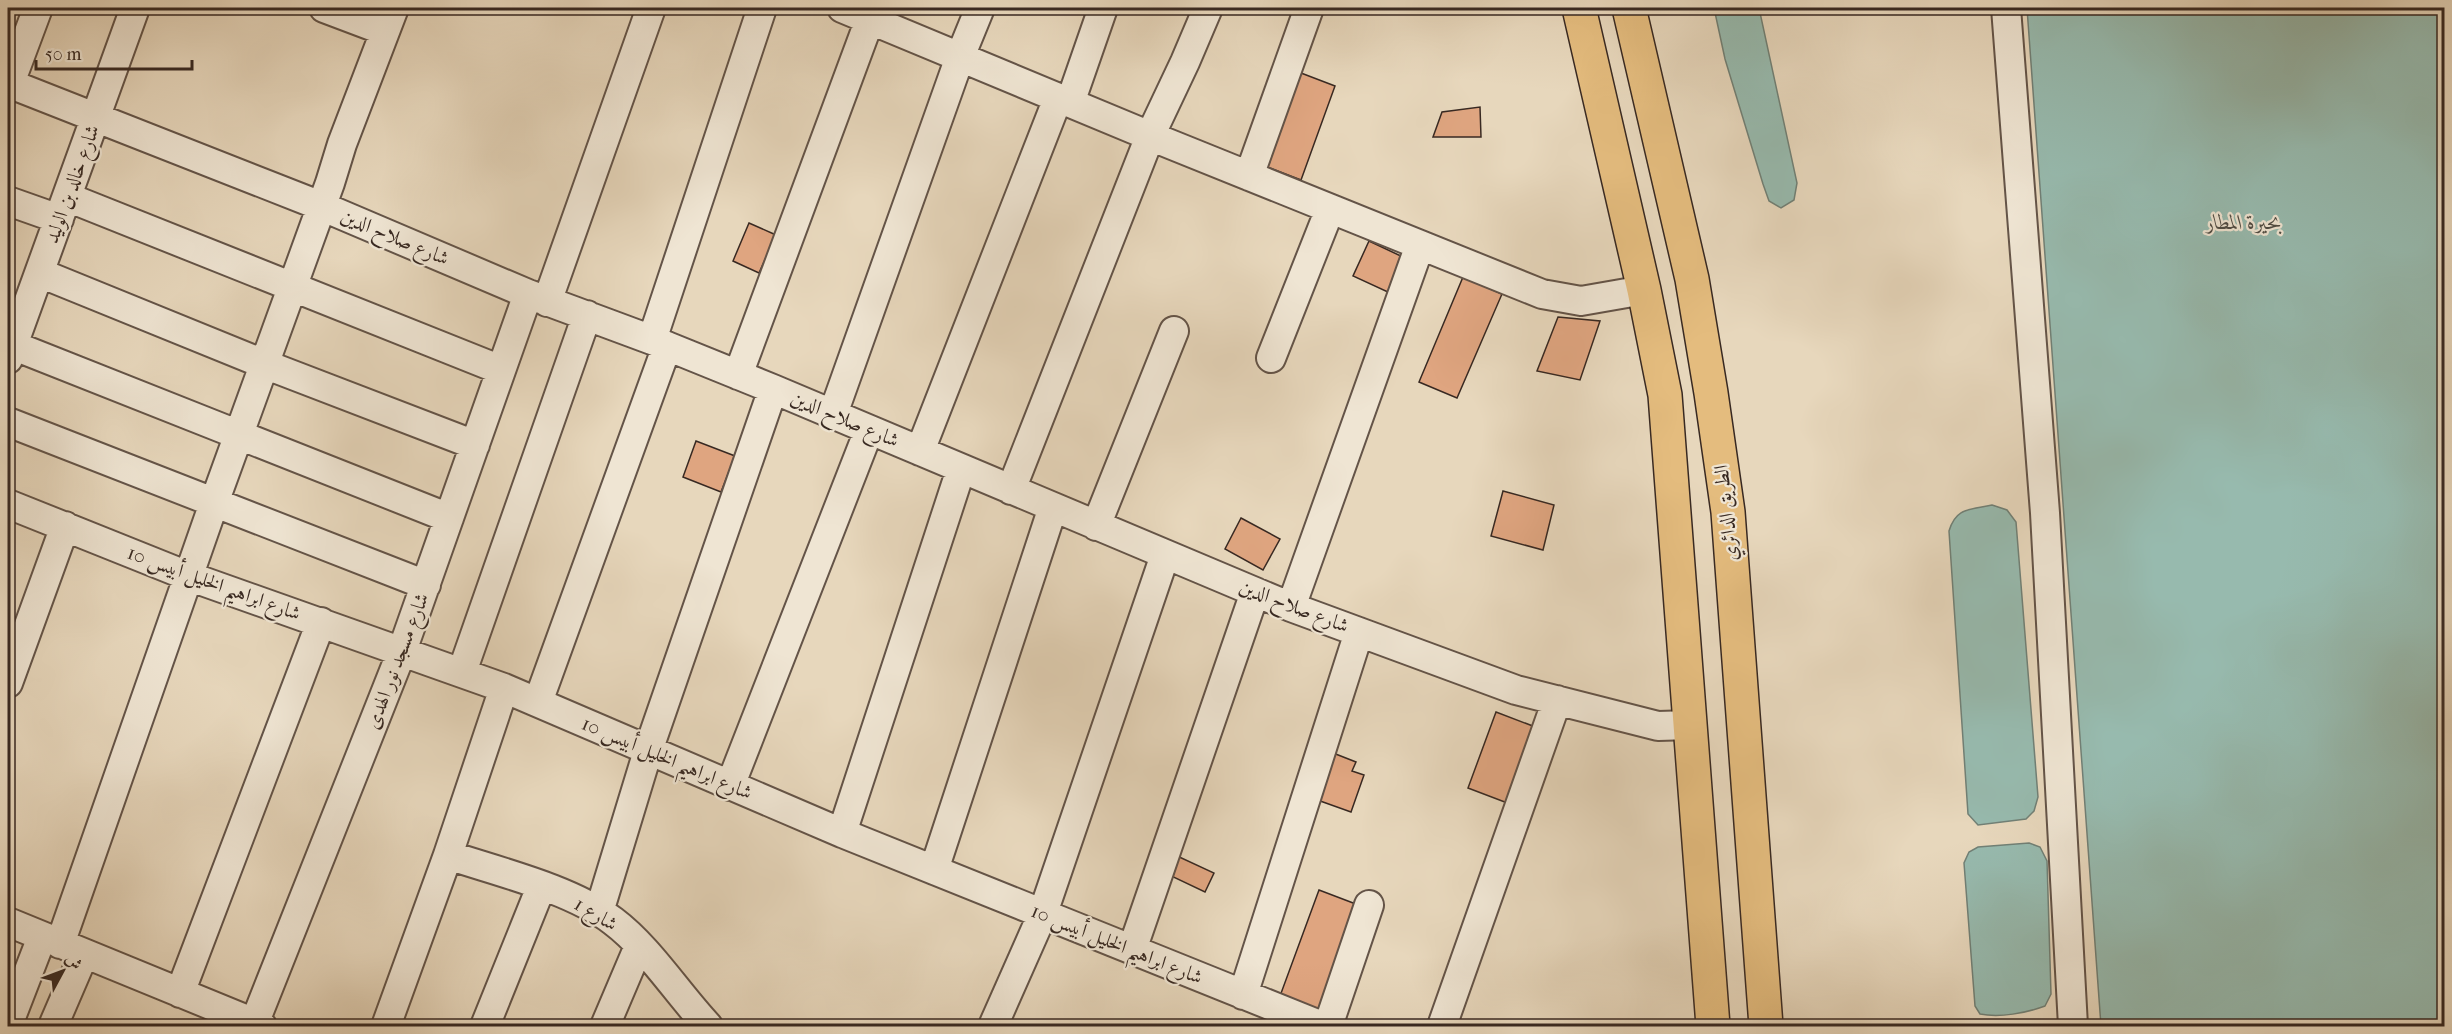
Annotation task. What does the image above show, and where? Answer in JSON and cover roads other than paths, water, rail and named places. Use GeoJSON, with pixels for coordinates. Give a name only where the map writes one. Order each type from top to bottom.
{"type":"FeatureCollection","features":[{"type":"Feature","properties":{"kind":"main road"},"geometry":{"type":"LineString","coordinates":[[1579,8],[1644,290],[1665,395],[1713,1026]]}},
{"type":"Feature","properties":{"kind":"main road","name":"الطريق الدائري"},"geometry":{"type":"LineString","coordinates":[[1629,8],[1692,279],[1726,500],[1766,1026]]}},
{"type":"Feature","properties":{"kind":"street"},"geometry":{"type":"LineString","coordinates":[[9,83],[38,8]]}},
{"type":"Feature","properties":{"kind":"street","name":"شارع خالد بن الوليد"},"geometry":{"type":"LineString","coordinates":[[10,352],[17,299],[40,273],[135,8]]}},
{"type":"Feature","properties":{"kind":"street"},"geometry":{"type":"LineString","coordinates":[[53,1026],[62,945],[188,576],[342,144],[389,20],[324,8]]}},
{"type":"Feature","properties":{"kind":"street","name":"شارع مسجد نور الهدى"},"geometry":{"type":"LineString","coordinates":[[258,1025],[402,651],[501,369],[538,298],[651,8]]}},
{"type":"Feature","properties":{"kind":"street"},"geometry":{"type":"LineString","coordinates":[[538,702],[659,343],[762,8]]}},
{"type":"Feature","properties":{"kind":"street"},"geometry":{"type":"LineString","coordinates":[[842,8],[872,13],[960,57],[1542,294],[1581,300],[1644,290]]}},
{"type":"Feature","properties":{"kind":"street"},"geometry":{"type":"LineString","coordinates":[[833,414],[960,57],[980,8]]}},
{"type":"Feature","properties":{"kind":"street"},"geometry":{"type":"LineString","coordinates":[[920,451],[1103,8]]}},
{"type":"Feature","properties":{"kind":"street"},"geometry":{"type":"LineString","coordinates":[[1011,490],[1150,136],[1208,8]]}},
{"type":"Feature","properties":{"kind":"street"},"geometry":{"type":"LineString","coordinates":[[1249,176],[1309,8]]}},
{"type":"Feature","properties":{"kind":"street"},"geometry":{"type":"LineString","coordinates":[[2006,8],[2044,513],[2073,1026]]}},
{"type":"Feature","properties":{"kind":"street"},"geometry":{"type":"LineString","coordinates":[[738,375],[872,13]]}},
{"type":"Feature","properties":{"kind":"street","name":"شارع صلاح الدين"},"geometry":{"type":"LineString","coordinates":[[9,83],[321,206],[538,298],[773,388],[1291,607],[1475,676],[1658,726],[1691,725]]}},
{"type":"Feature","properties":{"kind":"street"},"geometry":{"type":"LineString","coordinates":[[8,201],[63,208],[292,288],[501,369]]}},
{"type":"Feature","properties":{"kind":"street"},"geometry":{"type":"LineString","coordinates":[[1271,358],[1330,209]]}},
{"type":"Feature","properties":{"kind":"street"},"geometry":{"type":"LineString","coordinates":[[1291,607],[1420,245]]}},
{"type":"Feature","properties":{"kind":"street"},"geometry":{"type":"LineString","coordinates":[[40,273],[264,364],[475,445]]}},
{"type":"Feature","properties":{"kind":"street"},"geometry":{"type":"LineString","coordinates":[[462,672],[587,315]]}},
{"type":"Feature","properties":{"kind":"street"},"geometry":{"type":"LineString","coordinates":[[1096,526],[1174,331]]}},
{"type":"Feature","properties":{"kind":"street"},"geometry":{"type":"LineString","coordinates":[[10,352],[238,435],[449,518]]}},
{"type":"Feature","properties":{"kind":"street"},"geometry":{"type":"LineString","coordinates":[[599,912],[648,751],[773,388]]}},
{"type":"Feature","properties":{"kind":"street"},"geometry":{"type":"LineString","coordinates":[[8,422],[426,585]]}},
{"type":"Feature","properties":{"kind":"street"},"geometry":{"type":"LineString","coordinates":[[730,786],[869,430]]}},
{"type":"Feature","properties":{"kind":"street"},"geometry":{"type":"LineString","coordinates":[[842,833],[961,469]]}},
{"type":"Feature","properties":{"kind":"street","name":"شارع ابراهيم الخليل أبيس 10"},"geometry":{"type":"LineString","coordinates":[[8,504],[188,576],[504,688],[842,833],[1322,1026]]}},
{"type":"Feature","properties":{"kind":"street"},"geometry":{"type":"LineString","coordinates":[[934,870],[1053,507]]}},
{"type":"Feature","properties":{"kind":"street"},"geometry":{"type":"LineString","coordinates":[[8,683],[65,526]]}},
{"type":"Feature","properties":{"kind":"street"},"geometry":{"type":"LineString","coordinates":[[993,1026],[1043,914],[1166,555]]}},
{"type":"Feature","properties":{"kind":"street"},"geometry":{"type":"LineString","coordinates":[[1132,950],[1255,592]]}},
{"type":"Feature","properties":{"kind":"street"},"geometry":{"type":"LineString","coordinates":[[180,993],[321,622]]}},
{"type":"Feature","properties":{"kind":"street"},"geometry":{"type":"LineString","coordinates":[[1243,995],[1359,632]]}},
{"type":"Feature","properties":{"kind":"street"},"geometry":{"type":"LineString","coordinates":[[386,1026],[448,855],[504,688]]}},
{"type":"Feature","properties":{"kind":"street"},"geometry":{"type":"LineString","coordinates":[[1442,1026],[1557,700]]}},
{"type":"Feature","properties":{"kind":"street","name":"شارع 1"},"geometry":{"type":"LineString","coordinates":[[448,855],[584,903],[599,912],[614,922],[639,946],[708,1026]]}},
{"type":"Feature","properties":{"kind":"street"},"geometry":{"type":"LineString","coordinates":[[485,1026],[541,887]]}},
{"type":"Feature","properties":{"kind":"street"},"geometry":{"type":"LineString","coordinates":[[1328,1026],[1369,905]]}},
{"type":"Feature","properties":{"kind":"street"},"geometry":{"type":"LineString","coordinates":[[8,922],[258,1025]]}},
{"type":"Feature","properties":{"kind":"street"},"geometry":{"type":"LineString","coordinates":[[8,1025],[62,945]]}},
{"type":"Feature","properties":{"kind":"street"},"geometry":{"type":"LineString","coordinates":[[605,1026],[639,946]]}},
{"type":"Feature","properties":{"kind":"water"},"geometry":{"type":"Polygon","coordinates":[[[1714,8],[1759,8],[1797,183],[1794,200],[1781,208],[1769,201],[1763,184],[1725,59],[1714,8]]]}},
{"type":"Feature","properties":{"kind":"water","name":"بحيرة المطار"},"geometry":{"type":"Polygon","coordinates":[[[2027,8],[2444,8],[2444,1026],[2101,1026],[2027,8]]]}},
{"type":"Feature","properties":{"kind":"water"},"geometry":{"type":"Polygon","coordinates":[[[1992,505],[2007,510],[2016,522],[2038,797],[2034,811],[2026,819],[1978,825],[1968,814],[1949,531],[1952,523],[1960,514],[1971,509],[1992,505]]]}},
{"type":"Feature","properties":{"kind":"water"},"geometry":{"type":"Polygon","coordinates":[[[2029,843],[2040,847],[2047,861],[2051,994],[2045,1006],[2030,1011],[2004,1015],[1980,1014],[1975,1006],[1964,863],[1969,852],[1978,847],[2029,843]]]}}]}
